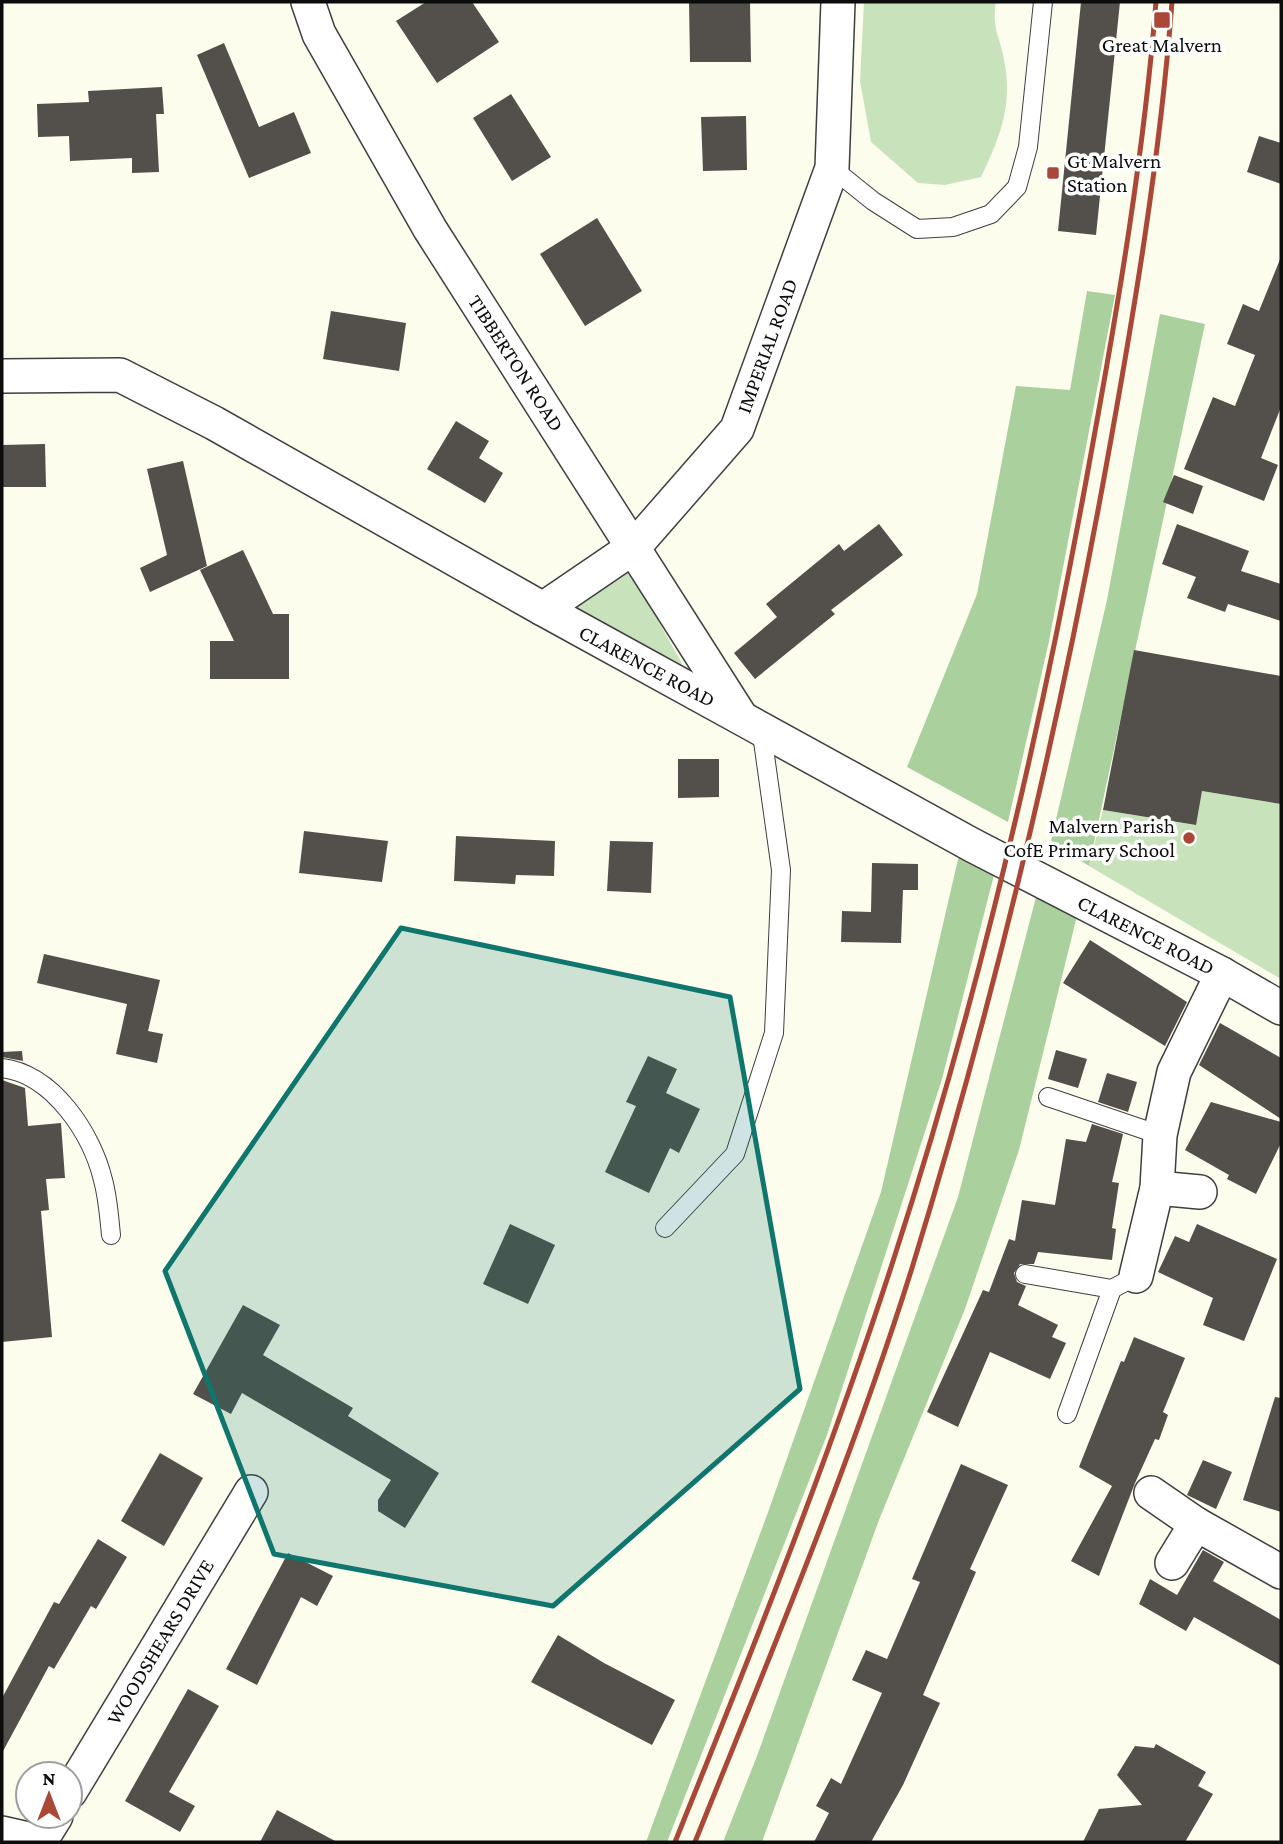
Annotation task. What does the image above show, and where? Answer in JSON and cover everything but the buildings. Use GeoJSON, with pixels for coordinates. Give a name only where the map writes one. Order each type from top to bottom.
{"type":"FeatureCollection","features":[{"type":"Feature","properties":{"kind":"street","name":"TIBBERTON ROAD"},"geometry":{"type":"LineString","coordinates":[[308,2],[319,34],[430,229],[634,547],[751,722]]}},
{"type":"Feature","properties":{"kind":"street","name":"IMPERIAL ROAD"},"geometry":{"type":"LineString","coordinates":[[543,609],[634,547],[737,429],[832,168],[838,2]]}},
{"type":"Feature","properties":{"kind":"street","name":"CLARENCE ROAD"},"geometry":{"type":"LineString","coordinates":[[2,376],[120,375],[214,423],[543,609],[972,845],[1222,974],[1281,1008]]}},
{"type":"Feature","properties":{"kind":"street"},"geometry":{"type":"LineString","coordinates":[[1124,1283],[1157,1188],[1160,1135],[1174,1072],[1222,974]]}},
{"type":"Feature","properties":{"kind":"street"},"geometry":{"type":"LineString","coordinates":[[1157,1188],[1200,1192]]}},
{"type":"Feature","properties":{"kind":"street","name":"WOODSHEARS DRIVE"},"geometry":{"type":"LineString","coordinates":[[84,1769],[251,1492]]}},
{"type":"Feature","properties":{"kind":"street"},"geometry":{"type":"LineString","coordinates":[[1151,1493],[1196,1524],[1281,1572]]}},
{"type":"Feature","properties":{"kind":"street"},"geometry":{"type":"LineString","coordinates":[[1172,1563],[1196,1524]]}},
{"type":"Feature","properties":{"kind":"street"},"geometry":{"type":"LineString","coordinates":[[2,1833],[41,1842]]}},
{"type":"Feature","properties":{"kind":"lane"},"geometry":{"type":"LineString","coordinates":[[832,168],[873,201],[917,229],[953,228],[991,214],[1017,187],[1028,146],[1043,2]]}},
{"type":"Feature","properties":{"kind":"lane"},"geometry":{"type":"LineString","coordinates":[[665,1228],[736,1154],[774,1033],[781,870],[751,722]]}},
{"type":"Feature","properties":{"kind":"lane"},"geometry":{"type":"LineString","coordinates":[[2,1068],[27,1076],[44,1087],[78,1125],[103,1179],[111,1235]]}},
{"type":"Feature","properties":{"kind":"lane"},"geometry":{"type":"LineString","coordinates":[[1048,1097],[1160,1135]]}},
{"type":"Feature","properties":{"kind":"lane"},"geometry":{"type":"LineString","coordinates":[[1025,1275],[1124,1283],[1068,1414]]}},
{"type":"Feature","properties":{"kind":"highlighted area"},"geometry":{"type":"Polygon","coordinates":[[[401,928],[730,997],[800,1389],[553,1606],[274,1554],[165,1271],[401,928]]]}},
{"type":"Feature","properties":{"kind":"green space"},"geometry":{"type":"Polygon","coordinates":[[[864,2],[996,2],[995,23],[1006,72],[1006,104],[1000,133],[981,177],[945,185],[918,183],[871,142],[860,81],[864,2]]]}},
{"type":"Feature","properties":{"kind":"green space"},"geometry":{"type":"Polygon","coordinates":[[[1087,291],[1115,295],[1049,641],[1008,822],[907,767],[977,594],[1016,386],[1070,390],[1087,291]]]}},
{"type":"Feature","properties":{"kind":"green space"},"geometry":{"type":"Polygon","coordinates":[[[1160,314],[1205,324],[1089,866],[1051,841],[1107,600],[1160,314]]]}},
{"type":"Feature","properties":{"kind":"green space"},"geometry":{"type":"Polygon","coordinates":[[[629,569],[683,665],[570,608],[629,569]]]}},
{"type":"Feature","properties":{"kind":"green space"},"geometry":{"type":"Polygon","coordinates":[[[1202,791],[1281,804],[1281,979],[1089,866],[1103,810],[1195,825],[1202,791]]]}},
{"type":"Feature","properties":{"kind":"green space"},"geometry":{"type":"Polygon","coordinates":[[[959,855],[994,875],[942,1079],[827,1435],[667,1842],[646,1842],[767,1515],[881,1192],[959,855]]]}},
{"type":"Feature","properties":{"kind":"green space"},"geometry":{"type":"Polygon","coordinates":[[[1036,897],[1077,916],[1019,1150],[965,1309],[879,1520],[762,1842],[723,1842],[757,1756],[958,1197],[1036,897]]]}},
{"type":"Feature","properties":{"kind":"railway"},"geometry":{"type":"LineString","coordinates":[[675,1842],[790,1552],[844,1406],[925,1159],[982,958],[1030,755],[1092,448],[1130,226],[1156,2]]}},
{"type":"Feature","properties":{"kind":"railway"},"geometry":{"type":"LineString","coordinates":[[695,1842],[809,1557],[888,1341],[942,1169],[996,970],[1044,770],[1106,467],[1145,235],[1161,119],[1172,2]]}},
{"type":"Feature","properties":{"kind":"place","name":"Great Malvern"},"geometry":{"type":"Point","coordinates":[1162,20]}},
{"type":"Feature","properties":{"kind":"place","name":"Gt Malvern Station"},"geometry":{"type":"Point","coordinates":[1053,173]}},
{"type":"Feature","properties":{"kind":"place","name":"Malvern Parish CofE Primary School"},"geometry":{"type":"Point","coordinates":[1189,838]}}]}
